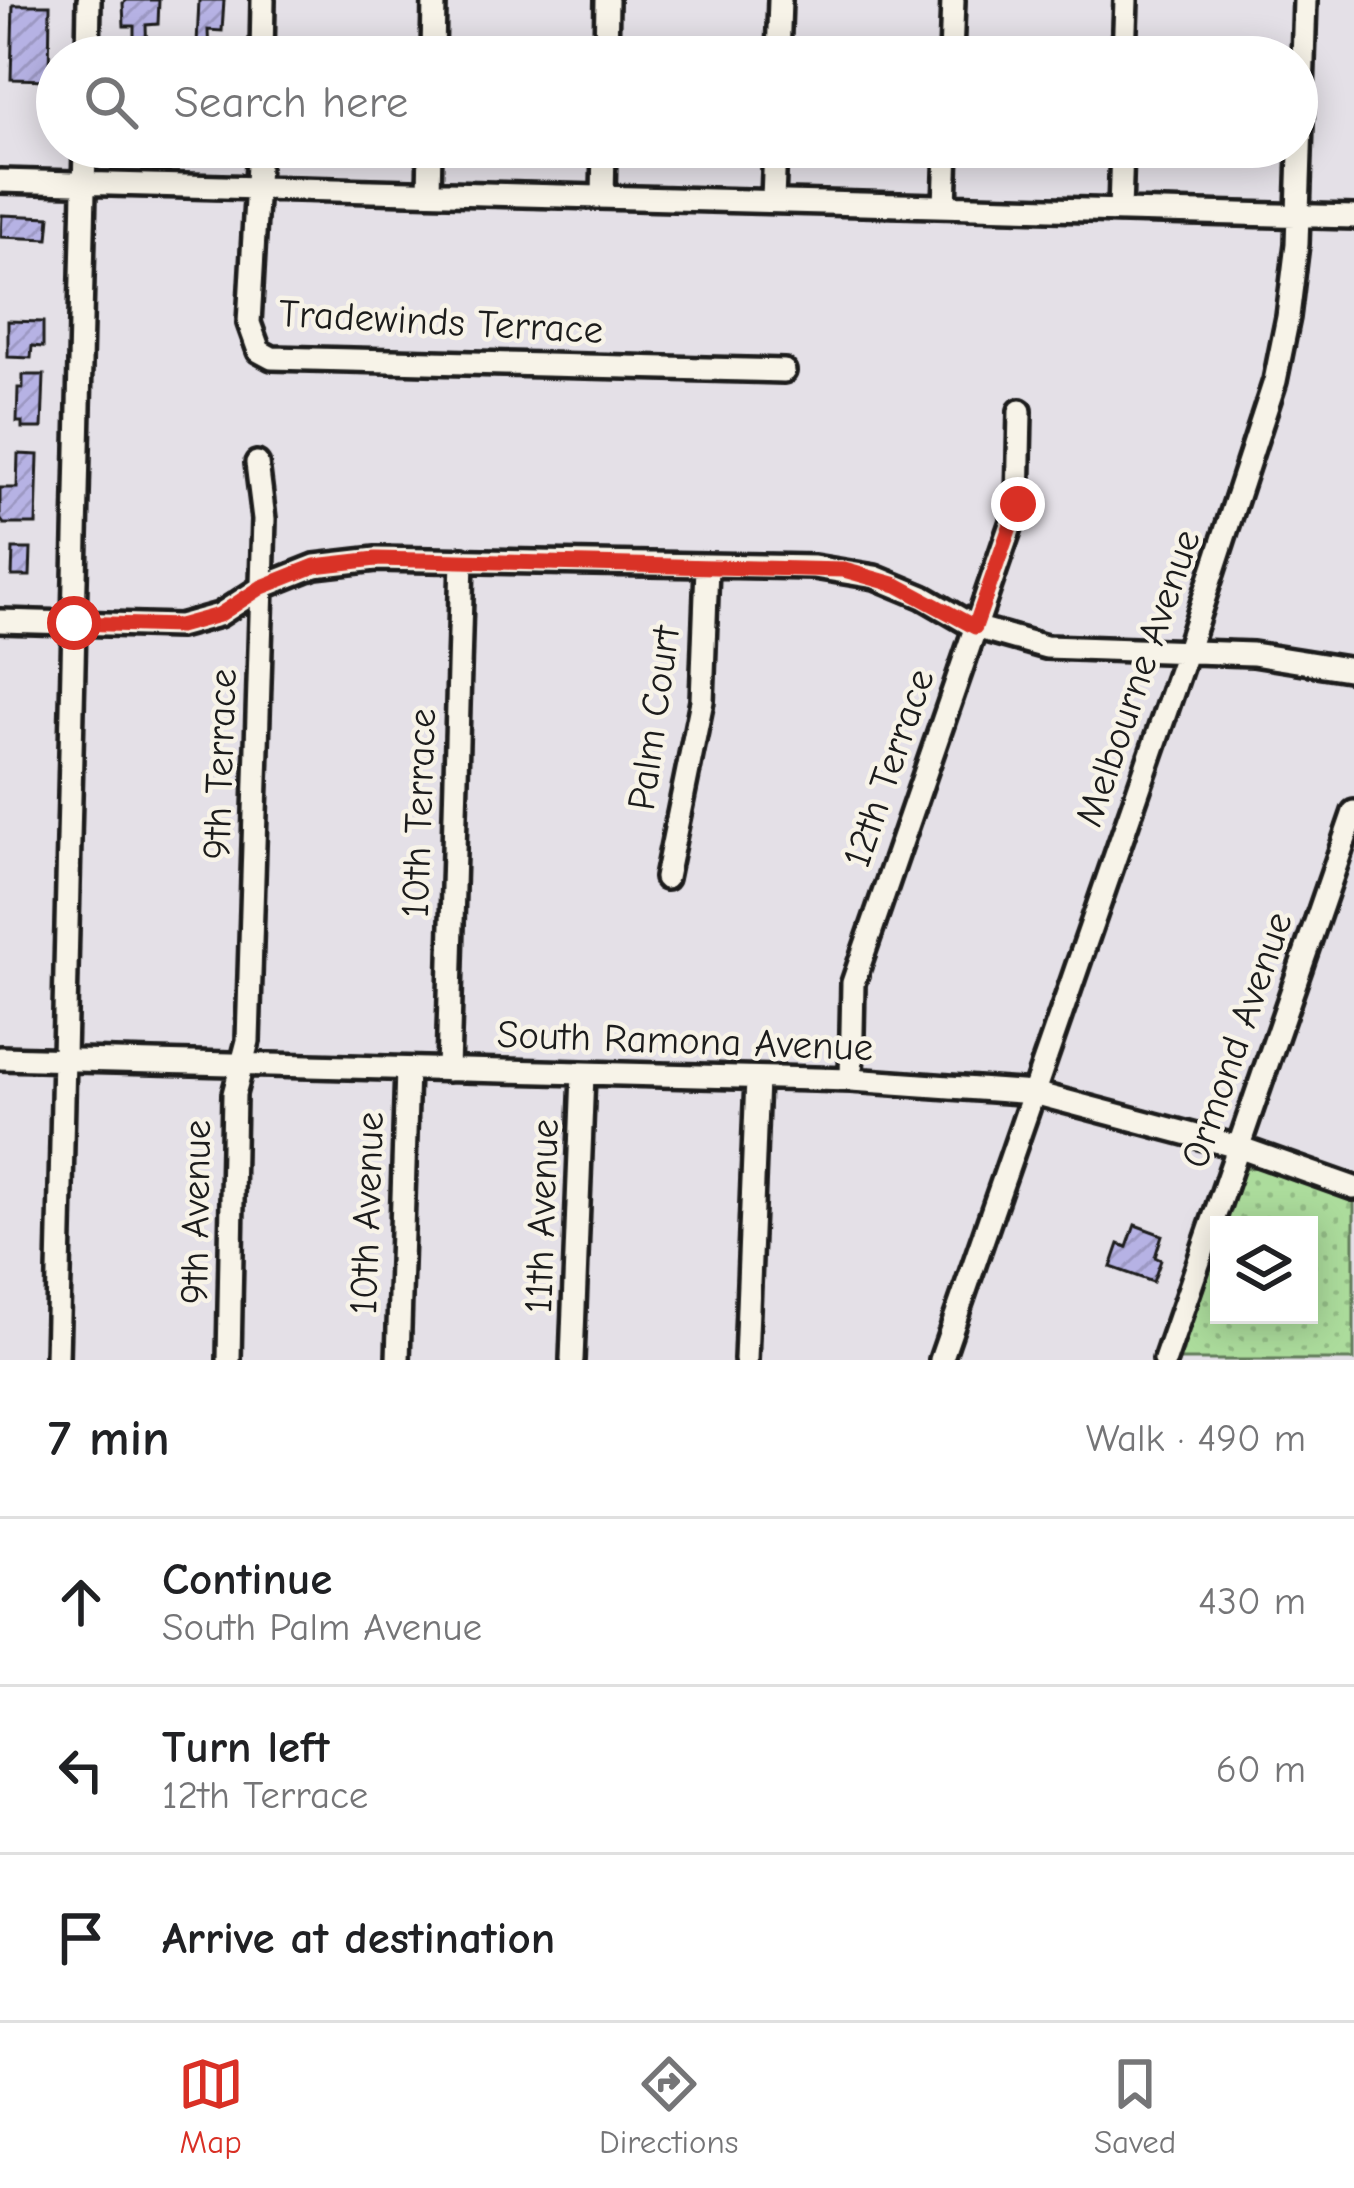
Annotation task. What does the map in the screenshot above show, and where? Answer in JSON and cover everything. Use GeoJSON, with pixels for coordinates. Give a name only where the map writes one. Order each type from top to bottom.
{"type":"FeatureCollection","features":[{"type":"Feature","properties":{"kind":"street"},"geometry":{"type":"LineString","coordinates":[[88,36],[89,0]]}},
{"type":"Feature","properties":{"kind":"street"},"geometry":{"type":"LineString","coordinates":[[262,36],[263,0]]}},
{"type":"Feature","properties":{"kind":"street"},"geometry":{"type":"LineString","coordinates":[[433,36],[434,0]]}},
{"type":"Feature","properties":{"kind":"street"},"geometry":{"type":"LineString","coordinates":[[607,36],[608,0]]}},
{"type":"Feature","properties":{"kind":"street"},"geometry":{"type":"LineString","coordinates":[[779,36],[780,0]]}},
{"type":"Feature","properties":{"kind":"street"},"geometry":{"type":"LineString","coordinates":[[952,36],[953,0]]}},
{"type":"Feature","properties":{"kind":"street"},"geometry":{"type":"LineString","coordinates":[[1125,36],[1126,0]]}},
{"type":"Feature","properties":{"kind":"street","name":"Melbourne Avenue"},"geometry":{"type":"LineString","coordinates":[[1304,36],[1305,0]]}},
{"type":"Feature","properties":{"kind":"street"},"geometry":{"type":"LineString","coordinates":[[57,1360],[84,168]]}},
{"type":"Feature","properties":{"kind":"street"},"geometry":{"type":"LineString","coordinates":[[258,168],[258,187]]}},
{"type":"Feature","properties":{"kind":"street"},"geometry":{"type":"LineString","coordinates":[[429,192],[430,168]]}},
{"type":"Feature","properties":{"kind":"street"},"geometry":{"type":"LineString","coordinates":[[603,197],[604,168]]}},
{"type":"Feature","properties":{"kind":"street"},"geometry":{"type":"LineString","coordinates":[[773,200],[774,168]]}},
{"type":"Feature","properties":{"kind":"street"},"geometry":{"type":"LineString","coordinates":[[945,206],[946,168]]}},
{"type":"Feature","properties":{"kind":"street"},"geometry":{"type":"LineString","coordinates":[[1120,210],[1121,168]]}},
{"type":"Feature","properties":{"kind":"street","name":"Melbourne Avenue"},"geometry":{"type":"LineString","coordinates":[[941,1360],[1275,382],[1288,317],[1300,168]]}},
{"type":"Feature","properties":{"kind":"street"},"geometry":{"type":"LineString","coordinates":[[0,181],[1354,217]]}},
{"type":"Feature","properties":{"kind":"street","name":"Tradewinds Terrace"},"geometry":{"type":"LineString","coordinates":[[258,187],[249,322],[259,351],[272,358],[784,371]]}},
{"type":"Feature","properties":{"kind":"street","name":"12th Terrace"},"geometry":{"type":"LineString","coordinates":[[851,1080],[853,983],[1018,504],[1020,411]]}},
{"type":"Feature","properties":{"kind":"street","name":"9th Terrace"},"geometry":{"type":"LineString","coordinates":[[239,1065],[248,1041],[262,587],[264,519],[257,463]]}},
{"type":"Feature","properties":{"kind":"street"},"geometry":{"type":"LineString","coordinates":[[0,622],[179,626],[219,615],[262,587],[315,566],[376,559],[814,567],[857,572],[897,585],[975,627],[1046,647],[1253,654],[1354,670]]}},
{"type":"Feature","properties":{"kind":"street","name":"10th Terrace"},"geometry":{"type":"LineString","coordinates":[[448,1070],[462,559]]}},
{"type":"Feature","properties":{"kind":"street","name":"Palm Court"},"geometry":{"type":"LineString","coordinates":[[665,878],[702,701],[707,567]]}},
{"type":"Feature","properties":{"kind":"street","name":"Ormond Avenue"},"geometry":{"type":"LineString","coordinates":[[1165,1360],[1354,812]]}},
{"type":"Feature","properties":{"kind":"street","name":"South Ramona Avenue"},"geometry":{"type":"LineString","coordinates":[[0,1058],[851,1080],[1034,1093],[1238,1147],[1354,1188]]}},
{"type":"Feature","properties":{"kind":"street","name":"9th Avenue"},"geometry":{"type":"LineString","coordinates":[[229,1360],[234,1094],[239,1065]]}},
{"type":"Feature","properties":{"kind":"street","name":"10th Avenue"},"geometry":{"type":"LineString","coordinates":[[398,1360],[407,1069]]}},
{"type":"Feature","properties":{"kind":"street","name":"11th Avenue"},"geometry":{"type":"LineString","coordinates":[[572,1360],[584,1074]]}},
{"type":"Feature","properties":{"kind":"street"},"geometry":{"type":"LineString","coordinates":[[746,1360],[757,1079]]}},
{"type":"Feature","properties":{"kind":"green space"},"geometry":{"type":"Polygon","coordinates":[[[1256,1167],[1354,1200],[1354,1360],[1170,1360],[1210,1241],[1210,1324],[1318,1324],[1318,1216],[1219,1216],[1230,1182],[1244,1169],[1256,1167]]]}},
{"type":"Feature","properties":{"kind":"building"},"geometry":{"type":"Polygon","coordinates":[[[159,0],[158,24],[146,25],[146,36],[134,36],[134,26],[124,26],[123,3],[159,0]]]}},
{"type":"Feature","properties":{"kind":"building"},"geometry":{"type":"Polygon","coordinates":[[[199,0],[224,0],[222,31],[208,30],[208,36],[197,36],[199,0]]]}},
{"type":"Feature","properties":{"kind":"building"},"geometry":{"type":"Polygon","coordinates":[[[13,5],[50,5],[50,36],[36,36],[36,80],[11,79],[13,5]]]}},
{"type":"Feature","properties":{"kind":"building"},"geometry":{"type":"Polygon","coordinates":[[[2,215],[50,217],[48,239],[1,237],[2,215]]]}},
{"type":"Feature","properties":{"kind":"building"},"geometry":{"type":"Polygon","coordinates":[[[8,321],[43,322],[43,347],[32,346],[31,358],[8,357],[8,321]]]}},
{"type":"Feature","properties":{"kind":"building"},"geometry":{"type":"Polygon","coordinates":[[[23,375],[44,375],[42,428],[22,428],[22,422],[17,422],[23,375]]]}},
{"type":"Feature","properties":{"kind":"building"},"geometry":{"type":"Polygon","coordinates":[[[18,454],[38,455],[36,524],[4,524],[0,519],[0,488],[17,488],[18,454]]]}},
{"type":"Feature","properties":{"kind":"building"},"geometry":{"type":"Polygon","coordinates":[[[13,549],[31,549],[30,576],[12,576],[13,549]]]}},
{"type":"Feature","properties":{"kind":"building"},"geometry":{"type":"Polygon","coordinates":[[[1135,1225],[1162,1235],[1155,1257],[1161,1260],[1153,1282],[1111,1267],[1119,1244],[1127,1247],[1135,1225]]]}},
{"type":"Feature","properties":{"kind":"route"},"geometry":{"type":"LineString","coordinates":[[74,623],[179,626],[219,615],[262,587],[315,566],[376,559],[462,559],[844,570],[897,585],[975,627],[1018,504]]}}]}
